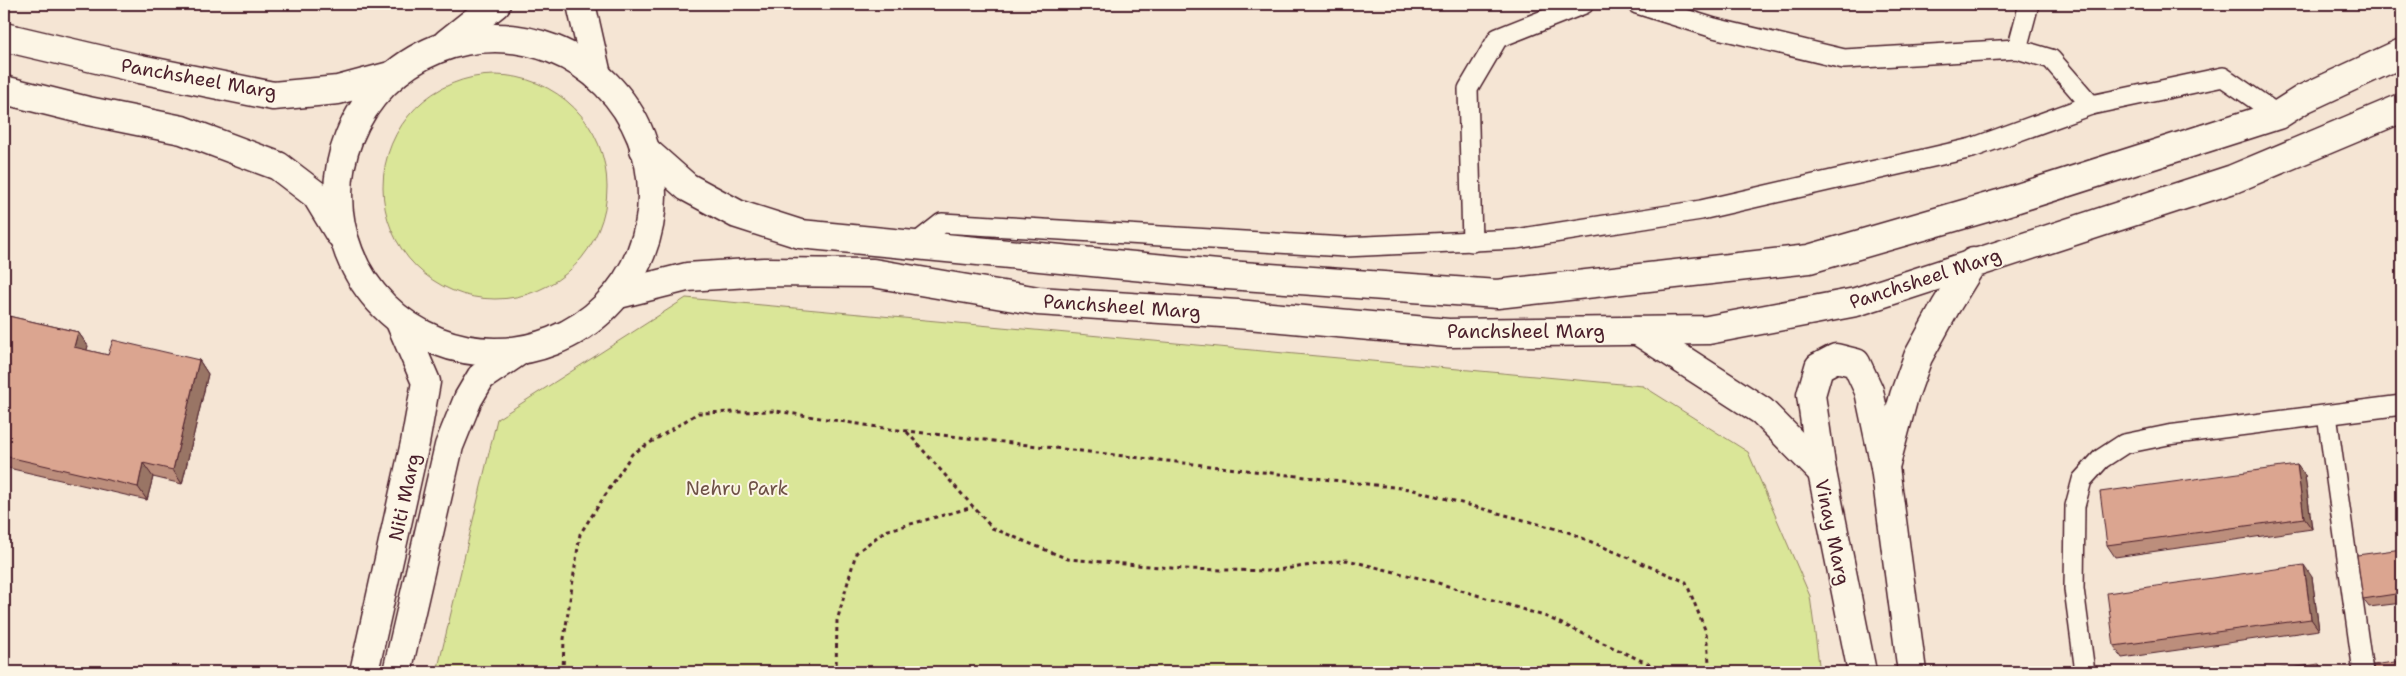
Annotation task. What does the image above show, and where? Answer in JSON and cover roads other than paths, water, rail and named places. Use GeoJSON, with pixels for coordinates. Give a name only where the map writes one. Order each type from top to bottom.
{"type":"FeatureCollection","features":[{"type":"Feature","properties":{"kind":"main road"},"geometry":{"type":"LineString","coordinates":[[436,51],[496,4]]}},
{"type":"Feature","properties":{"kind":"main road"},"geometry":{"type":"LineString","coordinates":[[581,4],[597,75]]}},
{"type":"Feature","properties":{"kind":"main road","name":"Panchsheel Marg"},"geometry":{"type":"LineString","coordinates":[[4,37],[140,69],[273,96],[338,90],[395,75]]}},
{"type":"Feature","properties":{"kind":"main road"},"geometry":{"type":"LineString","coordinates":[[468,39],[529,41],[589,67],[632,115],[653,176],[647,241],[620,294],[574,333],[518,352],[458,349],[401,324],[359,279],[338,222],[340,160],[365,104],[395,75],[410,61],[468,39]]}},
{"type":"Feature","properties":{"kind":"main road","name":"Panchsheel Marg"},"geometry":{"type":"LineString","coordinates":[[644,149],[687,187],[737,214],[800,234],[1228,274],[1497,294],[1809,259],[1999,204],[2278,115],[2303,99],[2402,53]]}},
{"type":"Feature","properties":{"kind":"main road"},"geometry":{"type":"LineString","coordinates":[[4,90],[88,111],[182,130],[278,166],[316,195],[346,243]]}},
{"type":"Feature","properties":{"kind":"main road","name":"Panchsheel Marg"},"geometry":{"type":"LineString","coordinates":[[620,294],[687,277],[764,272],[873,273],[1038,301],[1246,315],[1448,333],[1708,330],[1856,302],[1973,262],[2233,179],[2402,108]]}},
{"type":"Feature","properties":{"kind":"main road"},"geometry":{"type":"LineString","coordinates":[[1885,467],[1904,396],[1918,357],[1973,262]]}},
{"type":"Feature","properties":{"kind":"main road","name":"Niti Marg"},"geometry":{"type":"LineString","coordinates":[[364,672],[415,443],[426,382],[401,324]]}},
{"type":"Feature","properties":{"kind":"main road","name":"Vinay Marg"},"geometry":{"type":"LineString","coordinates":[[1638,331],[1762,411],[1822,472],[1862,672]]}},
{"type":"Feature","properties":{"kind":"main road","name":"Niti Marg"},"geometry":{"type":"LineString","coordinates":[[397,672],[449,446],[468,399],[481,377],[518,352]]}},
{"type":"Feature","properties":{"kind":"main road"},"geometry":{"type":"LineString","coordinates":[[1822,472],[1811,395],[1819,367],[1836,358],[1856,363],[1869,391],[1885,467],[1912,672]]}},
{"type":"Feature","properties":{"kind":"lane"},"geometry":{"type":"LineString","coordinates":[[1472,242],[1468,89],[1498,38],[1584,4]]}},
{"type":"Feature","properties":{"kind":"lane"},"geometry":{"type":"LineString","coordinates":[[1637,4],[1714,28],[1844,60],[2017,49],[2052,59],[2091,105]]}},
{"type":"Feature","properties":{"kind":"lane"},"geometry":{"type":"LineString","coordinates":[[2017,49],[2029,4]]}},
{"type":"Feature","properties":{"kind":"lane"},"geometry":{"type":"LineString","coordinates":[[914,245],[942,223],[1345,247],[1516,240],[1711,208],[1972,148],[2091,105],[2222,77],[2278,115]]}},
{"type":"Feature","properties":{"kind":"lane"},"geometry":{"type":"LineString","coordinates":[[2085,672],[2074,590],[2075,506],[2082,480],[2100,459],[2124,444],[2160,437],[2402,405]]}},
{"type":"Feature","properties":{"kind":"lane"},"geometry":{"type":"LineString","coordinates":[[2327,415],[2363,672]]}},
{"type":"Feature","properties":{"kind":"park label","name":"Nehru Park"},"geometry":{"type":"Point","coordinates":[737,488]}}]}
